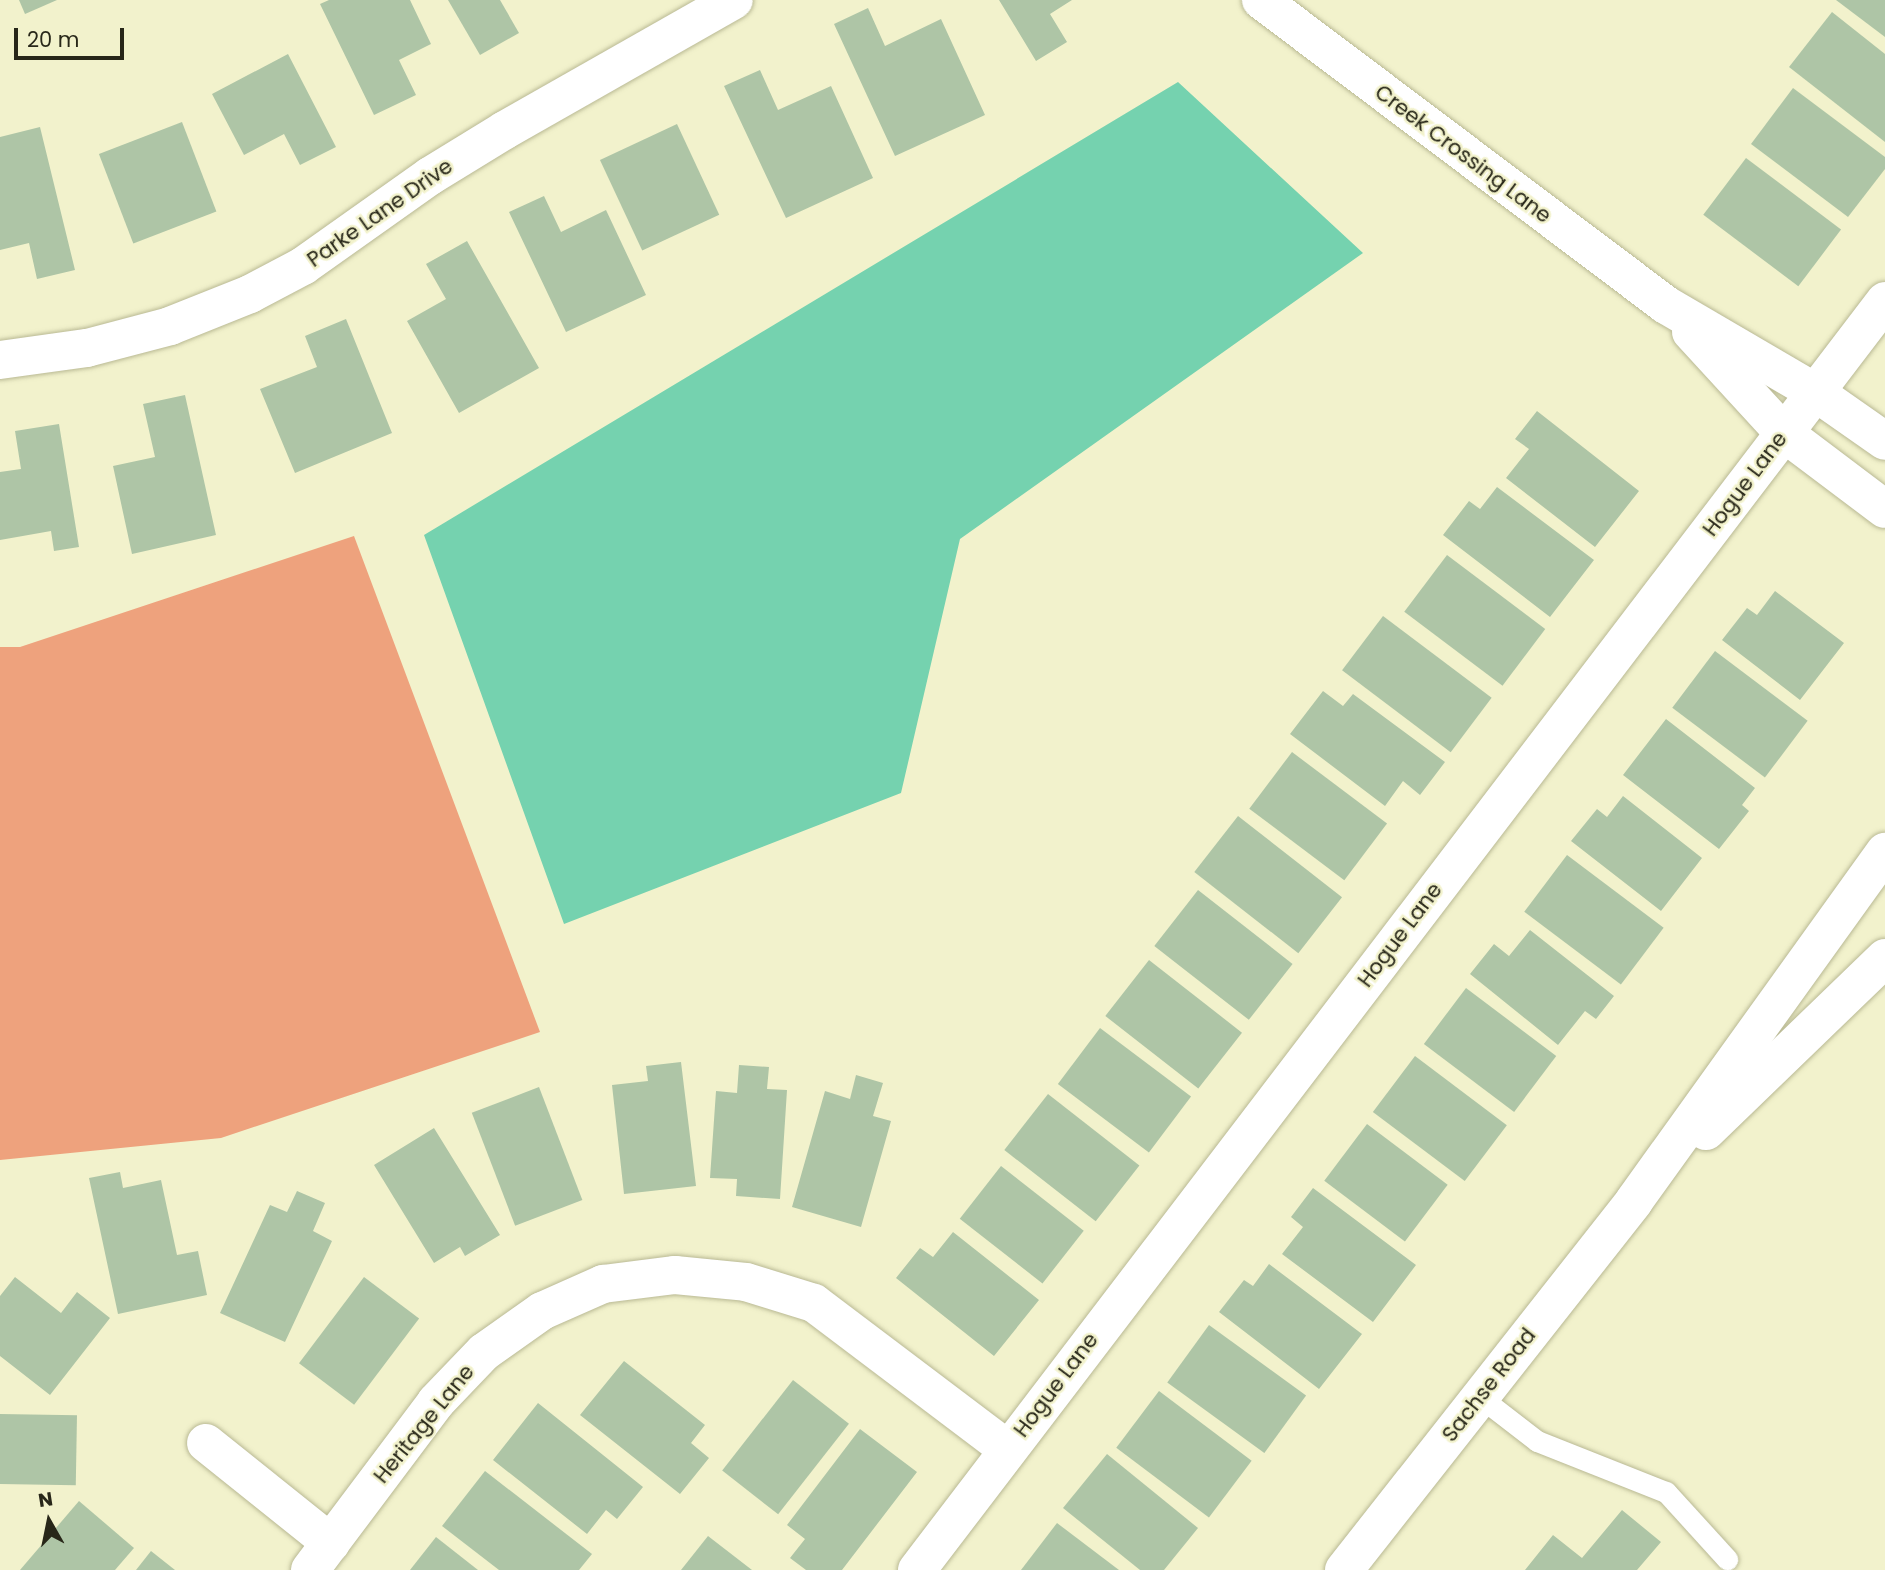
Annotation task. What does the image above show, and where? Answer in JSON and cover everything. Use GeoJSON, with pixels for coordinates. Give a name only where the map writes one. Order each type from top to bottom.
{"type":"FeatureCollection","features":[{"type":"Feature","properties":{"kind":"street","name":"Parke Lane Drive"},"geometry":{"type":"LineString","coordinates":[[0,360],[87,348],[170,326],[250,294],[303,266],[430,176],[505,130],[734,0]]}},
{"type":"Feature","properties":{"kind":"street","name":"Creek Crossing Lane"},"geometry":{"type":"LineString","coordinates":[[1261,0],[1666,305],[1815,392],[1885,441]]}},
{"type":"Feature","properties":{"kind":"street","name":"Hogue Lane"},"geometry":{"type":"LineString","coordinates":[[917,1570],[1885,300]]}},
{"type":"Feature","properties":{"kind":"street","name":"Creek Crossing Lane"},"geometry":{"type":"LineString","coordinates":[[1666,305],[1784,433],[1885,509]]}},
{"type":"Feature","properties":{"kind":"street","name":"Sachse Road"},"geometry":{"type":"LineString","coordinates":[[1344,1570],[1634,1201],[1885,852]]}},
{"type":"Feature","properties":{"kind":"street","name":"Sachse Road"},"geometry":{"type":"LineString","coordinates":[[1634,1201],[1885,958]]}},
{"type":"Feature","properties":{"kind":"street","name":"Heritage Lane"},"geometry":{"type":"LineString","coordinates":[[321,1557],[436,1402],[484,1352],[542,1311],[603,1284],[675,1275],[746,1282],[814,1303],[1007,1449]]}},
{"type":"Feature","properties":{"kind":"street"},"geometry":{"type":"LineString","coordinates":[[206,1443],[321,1557]]}},
{"type":"Feature","properties":{"kind":"lane"},"geometry":{"type":"LineString","coordinates":[[1480,1396],[1537,1441],[1666,1493],[1727,1559]]}},
{"type":"Feature","properties":{"kind":"shaded area"},"geometry":{"type":"Polygon","coordinates":[[[1178,82],[1363,253],[960,539],[901,793],[564,924],[424,535],[1178,82]]]}},
{"type":"Feature","properties":{"kind":"shaded area"},"geometry":{"type":"Polygon","coordinates":[[[354,536],[540,1032],[221,1138],[0,1160],[0,647],[20,647],[354,536]]]}},
{"type":"Feature","properties":{"kind":"building"},"geometry":{"type":"Polygon","coordinates":[[[19,0],[57,0],[25,14],[19,0]]]}},
{"type":"Feature","properties":{"kind":"building"},"geometry":{"type":"Polygon","coordinates":[[[329,0],[410,0],[431,44],[399,60],[416,95],[374,115],[320,4],[329,0]]]}},
{"type":"Feature","properties":{"kind":"building"},"geometry":{"type":"Polygon","coordinates":[[[448,0],[500,0],[519,33],[480,55],[448,0]]]}},
{"type":"Feature","properties":{"kind":"building"},"geometry":{"type":"Polygon","coordinates":[[[999,0],[1072,0],[1050,14],[1067,42],[1036,61],[999,0]]]}},
{"type":"Feature","properties":{"kind":"building"},"geometry":{"type":"Polygon","coordinates":[[[1836,0],[1885,0],[1885,37],[1836,0]]]}},
{"type":"Feature","properties":{"kind":"building"},"geometry":{"type":"Polygon","coordinates":[[[868,8],[885,46],[941,19],[985,115],[895,156],[834,24],[868,8]]]}},
{"type":"Feature","properties":{"kind":"building"},"geometry":{"type":"Polygon","coordinates":[[[1832,12],[1885,54],[1885,142],[1789,67],[1832,12]]]}},
{"type":"Feature","properties":{"kind":"building"},"geometry":{"type":"Polygon","coordinates":[[[288,54],[336,147],[300,165],[284,134],[244,155],[212,94],[288,54]]]}},
{"type":"Feature","properties":{"kind":"building"},"geometry":{"type":"Polygon","coordinates":[[[760,70],[778,110],[831,86],[873,178],[786,218],[724,86],[760,70]]]}},
{"type":"Feature","properties":{"kind":"building"},"geometry":{"type":"Polygon","coordinates":[[[1793,88],[1885,157],[1885,169],[1848,217],[1751,144],[1793,88]]]}},
{"type":"Feature","properties":{"kind":"building"},"geometry":{"type":"Polygon","coordinates":[[[182,122],[216,212],[133,244],[99,154],[182,122]]]}},
{"type":"Feature","properties":{"kind":"building"},"geometry":{"type":"Polygon","coordinates":[[[677,124],[719,215],[642,251],[600,160],[677,124]]]}},
{"type":"Feature","properties":{"kind":"building"},"geometry":{"type":"Polygon","coordinates":[[[40,127],[75,270],[37,279],[29,243],[0,250],[0,137],[40,127]]]}},
{"type":"Feature","properties":{"kind":"building"},"geometry":{"type":"Polygon","coordinates":[[[1746,158],[1841,230],[1798,286],[1703,215],[1746,158]]]}},
{"type":"Feature","properties":{"kind":"building"},"geometry":{"type":"Polygon","coordinates":[[[544,196],[561,232],[606,210],[646,295],[566,332],[509,212],[544,196]]]}},
{"type":"Feature","properties":{"kind":"building"},"geometry":{"type":"Polygon","coordinates":[[[467,241],[539,368],[459,413],[407,321],[446,299],[426,264],[467,241]]]}},
{"type":"Feature","properties":{"kind":"building"},"geometry":{"type":"Polygon","coordinates":[[[346,319],[392,433],[295,473],[260,389],[317,367],[305,336],[346,319]]]}},
{"type":"Feature","properties":{"kind":"building"},"geometry":{"type":"Polygon","coordinates":[[[185,395],[216,535],[132,554],[113,466],[155,457],[143,404],[185,395]]]}},
{"type":"Feature","properties":{"kind":"building"},"geometry":{"type":"Polygon","coordinates":[[[1537,411],[1639,491],[1595,547],[1506,478],[1529,449],[1515,439],[1537,411]]]}},
{"type":"Feature","properties":{"kind":"building"},"geometry":{"type":"Polygon","coordinates":[[[59,424],[79,547],[54,551],[51,531],[0,540],[0,472],[21,469],[15,431],[59,424]]]}},
{"type":"Feature","properties":{"kind":"building"},"geometry":{"type":"Polygon","coordinates":[[[1497,487],[1594,560],[1550,617],[1443,535],[1469,501],[1480,509],[1497,487]]]}},
{"type":"Feature","properties":{"kind":"building"},"geometry":{"type":"Polygon","coordinates":[[[1447,555],[1545,629],[1503,686],[1404,612],[1447,555]]]}},
{"type":"Feature","properties":{"kind":"building"},"geometry":{"type":"Polygon","coordinates":[[[1775,591],[1844,643],[1800,700],[1722,640],[1747,608],[1757,615],[1775,591]]]}},
{"type":"Feature","properties":{"kind":"building"},"geometry":{"type":"Polygon","coordinates":[[[1383,616],[1492,698],[1451,752],[1342,670],[1383,616]]]}},
{"type":"Feature","properties":{"kind":"building"},"geometry":{"type":"Polygon","coordinates":[[[1715,651],[1808,721],[1765,778],[1672,708],[1715,651]]]}},
{"type":"Feature","properties":{"kind":"building"},"geometry":{"type":"Polygon","coordinates":[[[1323,691],[1343,706],[1353,694],[1445,762],[1420,795],[1403,781],[1385,806],[1290,734],[1323,691]]]}},
{"type":"Feature","properties":{"kind":"building"},"geometry":{"type":"Polygon","coordinates":[[[1666,719],[1755,788],[1742,805],[1749,811],[1719,849],[1623,775],[1666,719]]]}},
{"type":"Feature","properties":{"kind":"building"},"geometry":{"type":"Polygon","coordinates":[[[1292,752],[1387,824],[1344,880],[1249,809],[1292,752]]]}},
{"type":"Feature","properties":{"kind":"building"},"geometry":{"type":"Polygon","coordinates":[[[1623,796],[1702,858],[1661,911],[1571,841],[1597,809],[1607,817],[1623,796]]]}},
{"type":"Feature","properties":{"kind":"building"},"geometry":{"type":"Polygon","coordinates":[[[1238,816],[1342,897],[1298,953],[1194,872],[1238,816]]]}},
{"type":"Feature","properties":{"kind":"building"},"geometry":{"type":"Polygon","coordinates":[[[1567,855],[1664,928],[1621,985],[1524,912],[1567,855]]]}},
{"type":"Feature","properties":{"kind":"building"},"geometry":{"type":"Polygon","coordinates":[[[1198,890],[1293,964],[1249,1020],[1154,946],[1198,890]]]}},
{"type":"Feature","properties":{"kind":"building"},"geometry":{"type":"Polygon","coordinates":[[[1530,930],[1614,996],[1596,1019],[1585,1011],[1558,1045],[1470,974],[1494,944],[1509,956],[1530,930]]]}},
{"type":"Feature","properties":{"kind":"building"},"geometry":{"type":"Polygon","coordinates":[[[1149,960],[1242,1033],[1198,1089],[1105,1016],[1149,960]]]}},
{"type":"Feature","properties":{"kind":"building"},"geometry":{"type":"Polygon","coordinates":[[[1466,988],[1556,1056],[1514,1112],[1424,1044],[1466,988]]]}},
{"type":"Feature","properties":{"kind":"building"},"geometry":{"type":"Polygon","coordinates":[[[1100,1028],[1191,1097],[1149,1153],[1058,1084],[1100,1028]]]}},
{"type":"Feature","properties":{"kind":"building"},"geometry":{"type":"Polygon","coordinates":[[[1415,1056],[1507,1125],[1465,1181],[1373,1112],[1415,1056]]]}},
{"type":"Feature","properties":{"kind":"building"},"geometry":{"type":"Polygon","coordinates":[[[681,1062],[696,1186],[624,1194],[612,1085],[648,1081],[646,1066],[681,1062]]]}},
{"type":"Feature","properties":{"kind":"building"},"geometry":{"type":"Polygon","coordinates":[[[739,1065],[769,1067],[767,1089],[787,1090],[780,1199],[736,1196],[737,1179],[710,1178],[716,1091],[737,1093],[739,1065]]]}},
{"type":"Feature","properties":{"kind":"building"},"geometry":{"type":"Polygon","coordinates":[[[856,1075],[883,1083],[873,1116],[891,1121],[861,1227],[792,1207],[825,1091],[850,1099],[856,1075]]]}},
{"type":"Feature","properties":{"kind":"building"},"geometry":{"type":"Polygon","coordinates":[[[539,1087],[582,1200],[515,1226],[472,1113],[539,1087]]]}},
{"type":"Feature","properties":{"kind":"building"},"geometry":{"type":"Polygon","coordinates":[[[1048,1094],[1139,1165],[1096,1221],[1004,1150],[1048,1094]]]}},
{"type":"Feature","properties":{"kind":"building"},"geometry":{"type":"Polygon","coordinates":[[[1367,1124],[1448,1185],[1405,1241],[1324,1181],[1367,1124]]]}},
{"type":"Feature","properties":{"kind":"building"},"geometry":{"type":"Polygon","coordinates":[[[434,1128],[500,1235],[465,1256],[460,1247],[434,1263],[374,1165],[434,1128]]]}},
{"type":"Feature","properties":{"kind":"building"},"geometry":{"type":"Polygon","coordinates":[[[1001,1166],[1084,1231],[1042,1283],[960,1219],[1001,1166]]]}},
{"type":"Feature","properties":{"kind":"building"},"geometry":{"type":"Polygon","coordinates":[[[120,1172],[123,1188],[161,1180],[177,1255],[198,1251],[207,1295],[118,1314],[89,1178],[120,1172]]]}},
{"type":"Feature","properties":{"kind":"building"},"geometry":{"type":"Polygon","coordinates":[[[1313,1188],[1416,1265],[1373,1322],[1282,1254],[1303,1227],[1291,1217],[1313,1188]]]}},
{"type":"Feature","properties":{"kind":"building"},"geometry":{"type":"Polygon","coordinates":[[[297,1191],[325,1203],[313,1231],[332,1241],[285,1342],[220,1313],[270,1205],[287,1212],[297,1191]]]}},
{"type":"Feature","properties":{"kind":"building"},"geometry":{"type":"Polygon","coordinates":[[[953,1232],[1039,1300],[994,1356],[896,1278],[920,1248],[933,1257],[953,1232]]]}},
{"type":"Feature","properties":{"kind":"building"},"geometry":{"type":"Polygon","coordinates":[[[1269,1264],[1362,1334],[1319,1389],[1219,1312],[1244,1280],[1253,1286],[1269,1264]]]}},
{"type":"Feature","properties":{"kind":"building"},"geometry":{"type":"Polygon","coordinates":[[[15,1277],[61,1313],[77,1292],[110,1318],[50,1395],[0,1356],[0,1296],[15,1277]]]}},
{"type":"Feature","properties":{"kind":"building"},"geometry":{"type":"Polygon","coordinates":[[[364,1277],[419,1319],[354,1405],[299,1363],[364,1277]]]}},
{"type":"Feature","properties":{"kind":"building"},"geometry":{"type":"Polygon","coordinates":[[[1209,1325],[1306,1396],[1264,1453],[1167,1382],[1209,1325]]]}},
{"type":"Feature","properties":{"kind":"building"},"geometry":{"type":"Polygon","coordinates":[[[624,1361],[705,1425],[691,1443],[709,1458],[680,1494],[580,1415],[624,1361]]]}},
{"type":"Feature","properties":{"kind":"building"},"geometry":{"type":"Polygon","coordinates":[[[793,1380],[849,1424],[778,1514],[722,1471],[793,1380]]]}},
{"type":"Feature","properties":{"kind":"building"},"geometry":{"type":"Polygon","coordinates":[[[1159,1391],[1252,1461],[1209,1518],[1116,1448],[1159,1391]]]}},
{"type":"Feature","properties":{"kind":"building"},"geometry":{"type":"Polygon","coordinates":[[[538,1403],[643,1487],[617,1519],[606,1510],[587,1534],[493,1460],[538,1403]]]}},
{"type":"Feature","properties":{"kind":"building"},"geometry":{"type":"Polygon","coordinates":[[[0,1414],[77,1415],[76,1485],[0,1484],[0,1414]]]}},
{"type":"Feature","properties":{"kind":"building"},"geometry":{"type":"Polygon","coordinates":[[[860,1429],[917,1472],[842,1570],[806,1570],[790,1558],[805,1539],[787,1525],[860,1429]]]}},
{"type":"Feature","properties":{"kind":"building"},"geometry":{"type":"Polygon","coordinates":[[[1107,1454],[1198,1528],[1164,1570],[1140,1570],[1063,1508],[1107,1454]]]}},
{"type":"Feature","properties":{"kind":"building"},"geometry":{"type":"Polygon","coordinates":[[[485,1471],[592,1554],[579,1570],[499,1570],[442,1526],[485,1471]]]}},
{"type":"Feature","properties":{"kind":"building"},"geometry":{"type":"Polygon","coordinates":[[[79,1501],[134,1548],[115,1570],[20,1570],[79,1501]]]}},
{"type":"Feature","properties":{"kind":"building"},"geometry":{"type":"Polygon","coordinates":[[[1622,1510],[1661,1542],[1637,1570],[1525,1570],[1553,1535],[1582,1558],[1622,1510]]]}},
{"type":"Feature","properties":{"kind":"building"},"geometry":{"type":"Polygon","coordinates":[[[1057,1523],[1119,1570],[1021,1570],[1057,1523]]]}},
{"type":"Feature","properties":{"kind":"building"},"geometry":{"type":"Polygon","coordinates":[[[708,1536],[752,1570],[681,1570],[708,1536]]]}},
{"type":"Feature","properties":{"kind":"building"},"geometry":{"type":"Polygon","coordinates":[[[436,1537],[478,1570],[410,1570],[436,1537]]]}},
{"type":"Feature","properties":{"kind":"building"},"geometry":{"type":"Polygon","coordinates":[[[151,1551],[175,1570],[136,1570],[151,1551]]]}}]}
